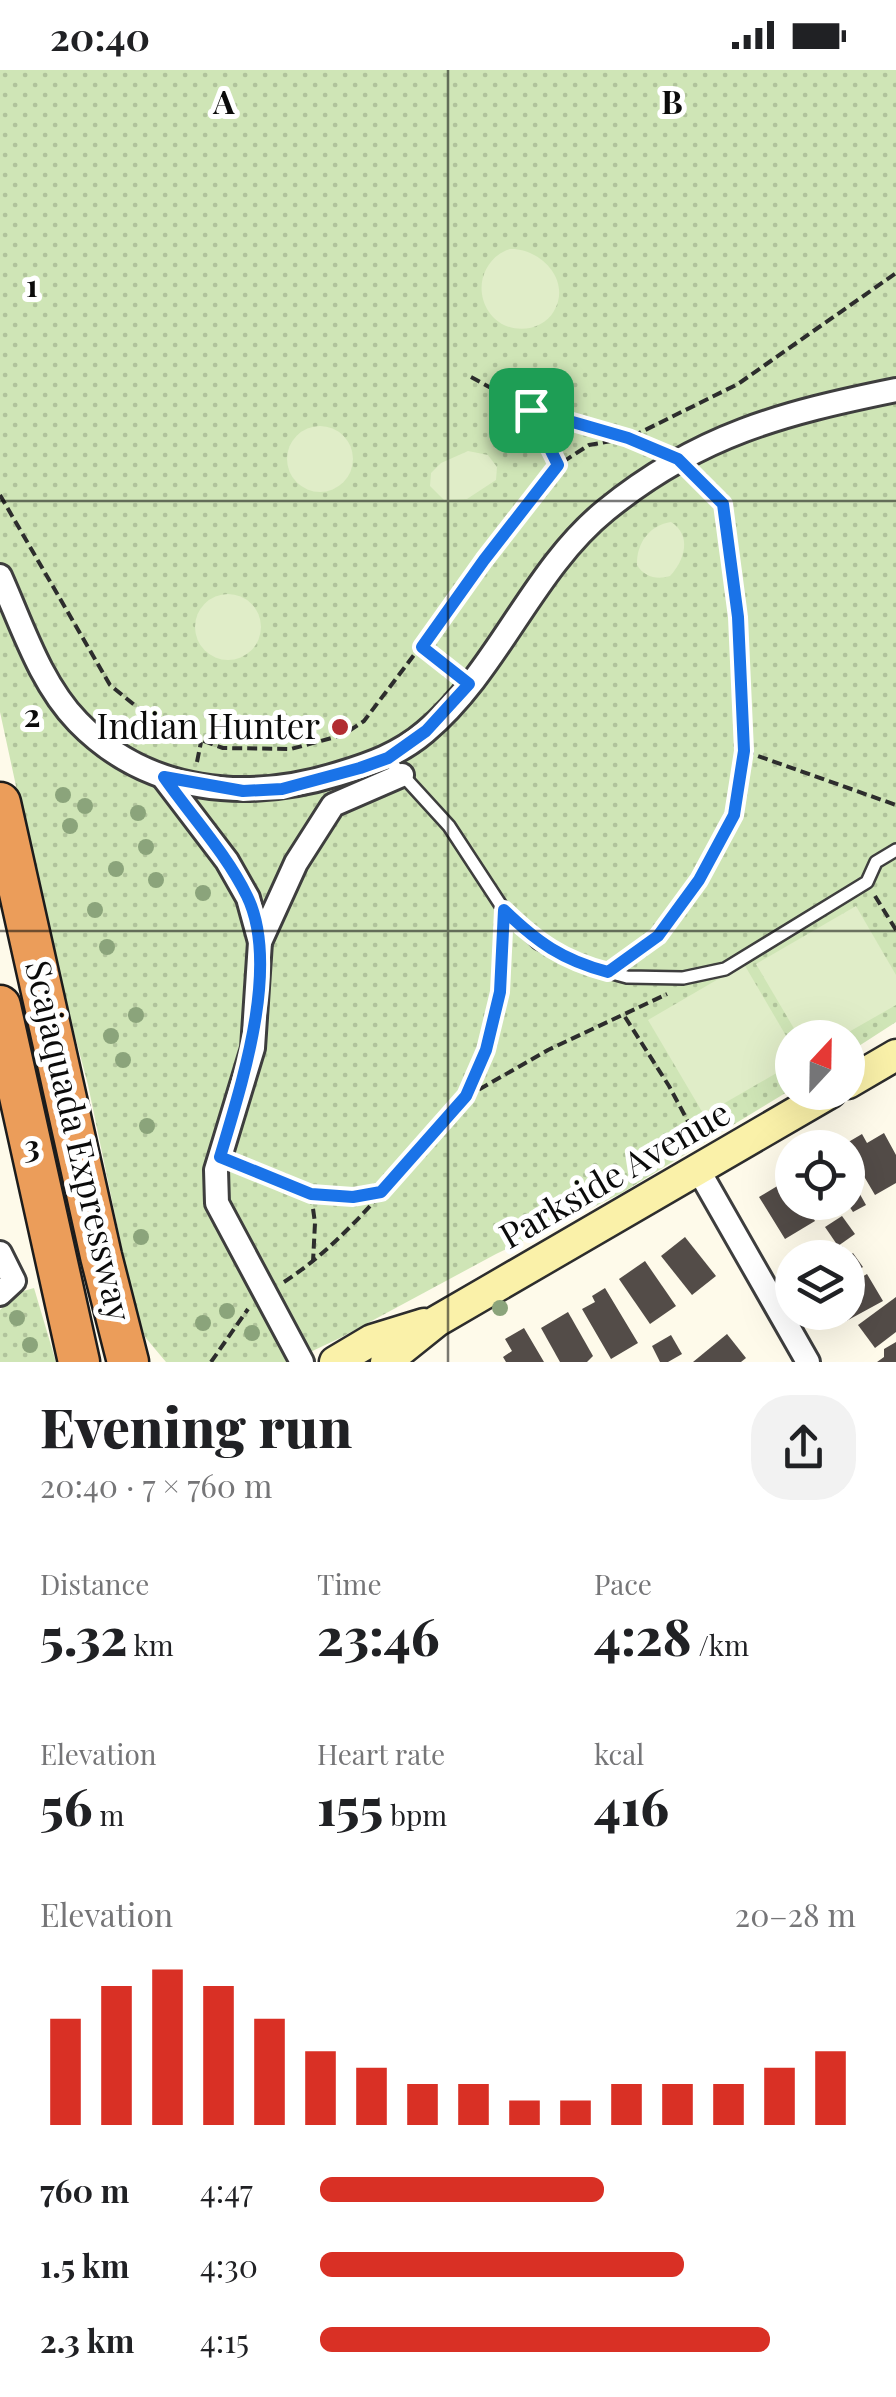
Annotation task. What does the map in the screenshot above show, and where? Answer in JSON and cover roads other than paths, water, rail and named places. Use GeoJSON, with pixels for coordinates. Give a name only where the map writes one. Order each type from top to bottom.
{"type":"FeatureCollection","features":[{"type":"Feature","properties":{"kind":"highway","name":"Scajaquada Expressway"},"geometry":{"type":"LineString","coordinates":[[0,802],[125,1348]]}},
{"type":"Feature","properties":{"kind":"highway","name":"Scajaquada Expressway"},"geometry":{"type":"LineString","coordinates":[[0,1006],[79,1362]]}},
{"type":"Feature","properties":{"kind":"highway"},"geometry":{"type":"LineString","coordinates":[[125,1348],[152,1362]]}},
{"type":"Feature","properties":{"kind":"street"},"geometry":{"type":"LineString","coordinates":[[260,942],[296,863],[334,804],[395,766],[469,684],[566,548],[604,511],[678,459],[740,429],[809,408],[896,390]]}},
{"type":"Feature","properties":{"kind":"street"},"geometry":{"type":"LineString","coordinates":[[0,576],[55,694],[78,722],[108,748],[164,777],[243,791],[282,789],[395,766]]}},
{"type":"Feature","properties":{"kind":"street"},"geometry":{"type":"LineString","coordinates":[[164,777],[227,862],[248,898],[260,942],[253,1048],[216,1170],[216,1203],[302,1362]]}},
{"type":"Feature","properties":{"kind":"street"},"geometry":{"type":"LineString","coordinates":[[865,1073],[896,1054]]}},
{"type":"Feature","properties":{"kind":"street","name":"Parkside Avenue"},"geometry":{"type":"LineString","coordinates":[[386,1362],[437,1321],[700,1158],[795,1110]]}},
{"type":"Feature","properties":{"kind":"street"},"geometry":{"type":"LineString","coordinates":[[700,1158],[808,1362]]}},
{"type":"Feature","properties":{"kind":"street"},"geometry":{"type":"LineString","coordinates":[[0,1254],[7,1288]]}},
{"type":"Feature","properties":{"kind":"street","name":"Parkside Avenue"},"geometry":{"type":"LineString","coordinates":[[335,1362],[372,1340],[437,1321]]}},
{"type":"Feature","properties":{"kind":"lane"},"geometry":{"type":"LineString","coordinates":[[395,766],[448,826],[504,910],[538,943],[590,967],[627,977],[683,978],[725,969],[866,882],[876,862],[896,850]]}},
{"type":"Feature","properties":{"kind":"place","name":"Indian Hunter"},"geometry":{"type":"Point","coordinates":[340,727]}}]}
